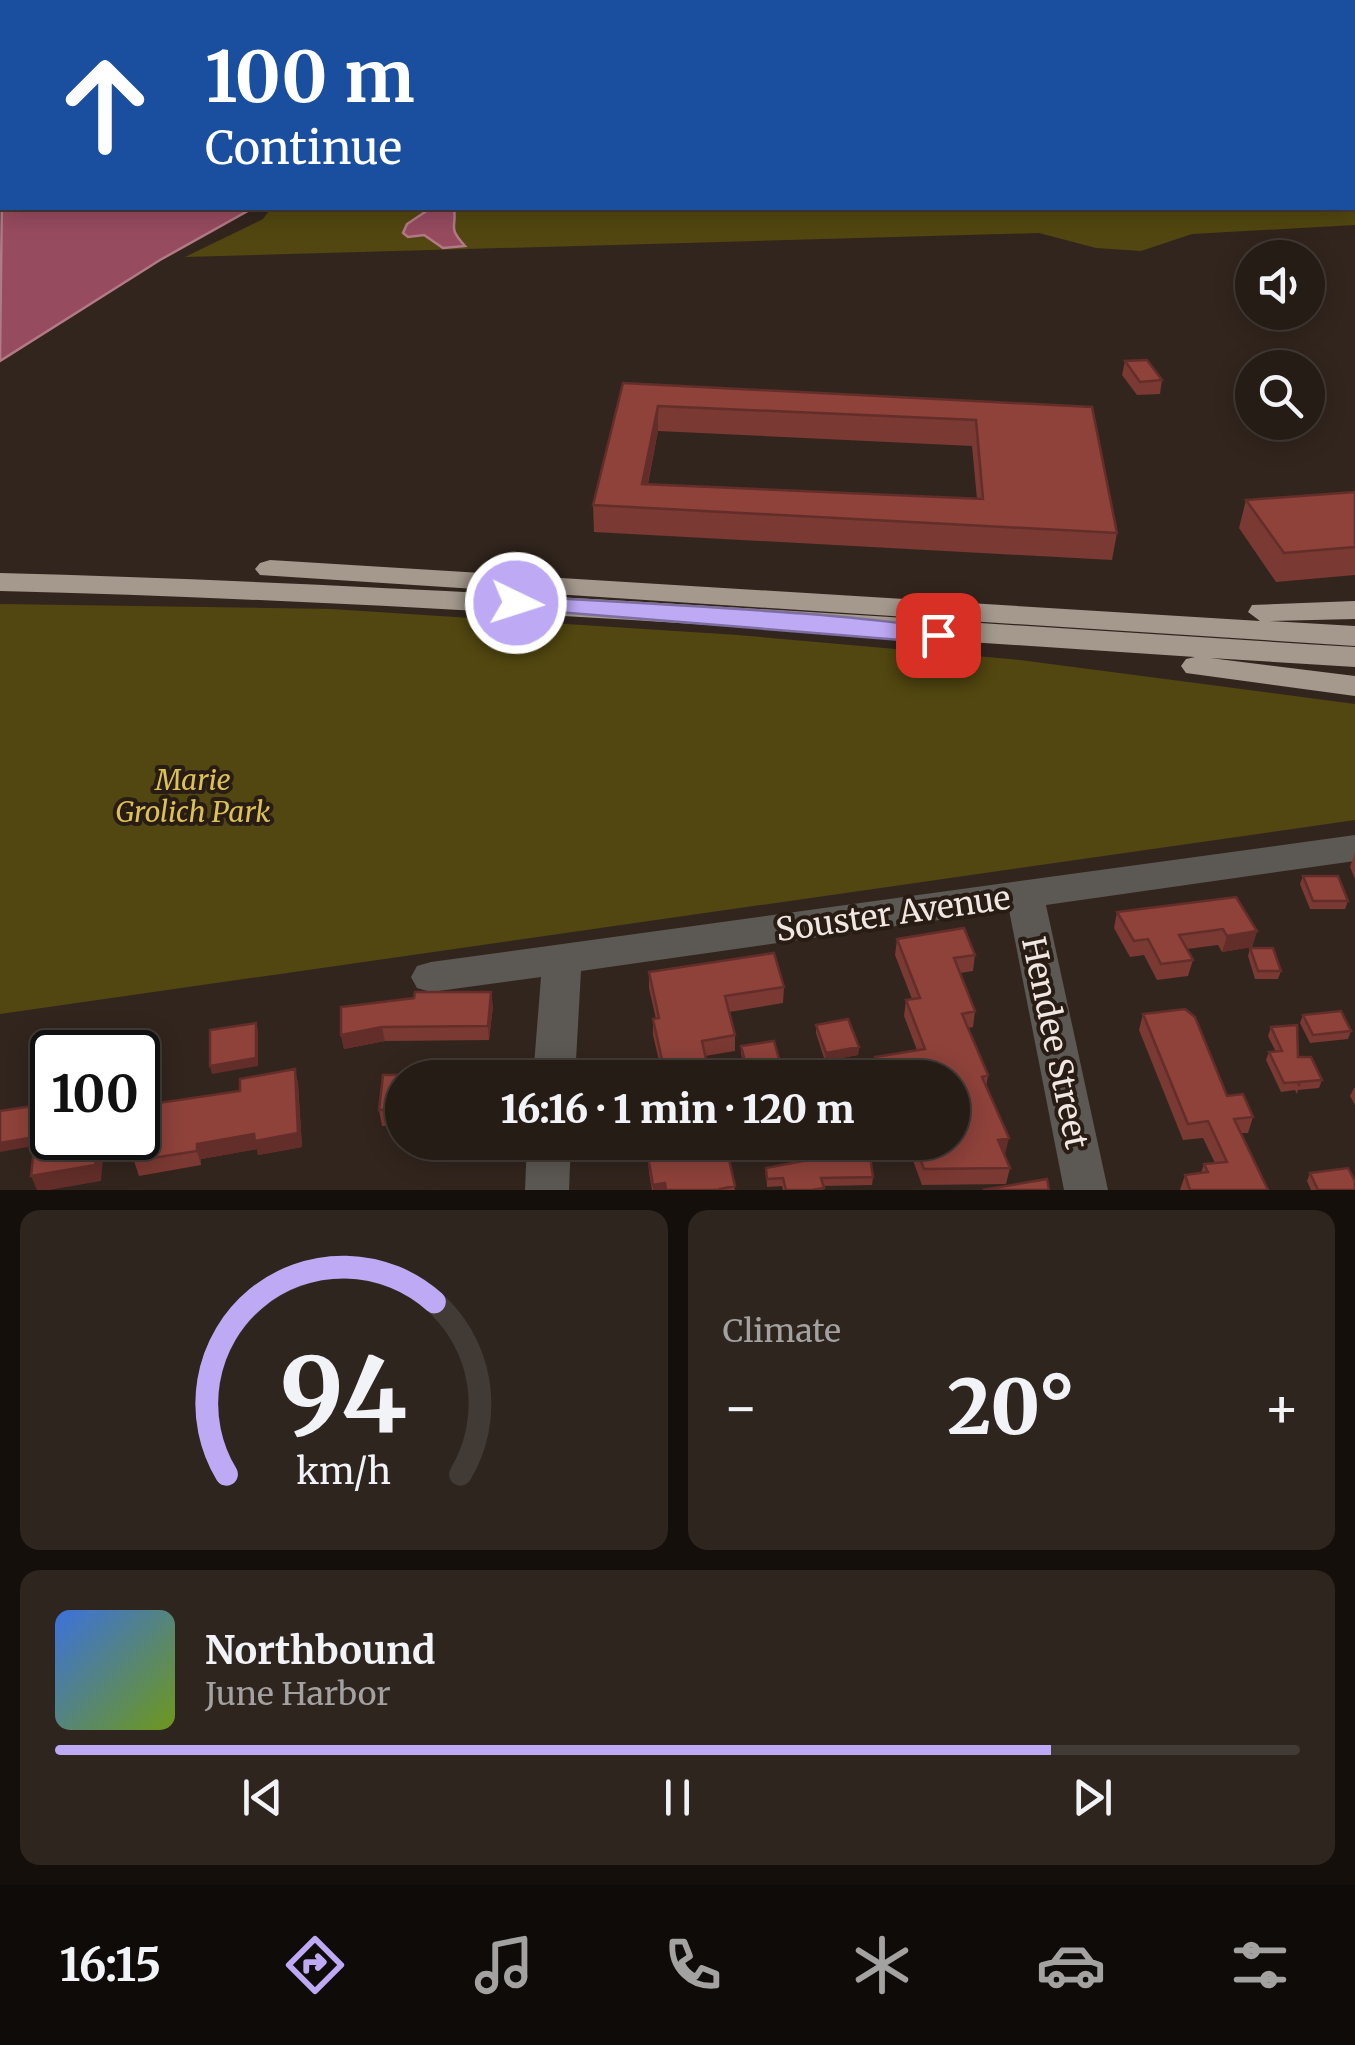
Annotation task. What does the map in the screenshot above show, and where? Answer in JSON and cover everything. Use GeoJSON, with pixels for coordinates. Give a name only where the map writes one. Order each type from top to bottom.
{"type":"FeatureCollection","features":[{"type":"Feature","properties":{"kind":"highway"},"geometry":{"type":"LineString","coordinates":[[0,563],[380,574],[1355,636]]}},
{"type":"Feature","properties":{"kind":"highway"},"geometry":{"type":"LineString","coordinates":[[0,582],[232,588],[1355,658]]}},
{"type":"Feature","properties":{"kind":"highway"},"geometry":{"type":"LineString","coordinates":[[820,602],[1274,612],[1355,610]]}},
{"type":"Feature","properties":{"kind":"highway"},"geometry":{"type":"LineString","coordinates":[[867,627],[1355,686]]}},
{"type":"Feature","properties":{"kind":"street","name":"Souster Avenue"},"geometry":{"type":"LineString","coordinates":[[431,977],[1355,848]]}},
{"type":"Feature","properties":{"kind":"street","name":"Hendee Street"},"geometry":{"type":"LineString","coordinates":[[1025,895],[1086,1190]]}},
{"type":"Feature","properties":{"kind":"street"},"geometry":{"type":"LineString","coordinates":[[555,1060],[562,960]]}},
{"type":"Feature","properties":{"kind":"street"},"geometry":{"type":"LineString","coordinates":[[541,1189],[547,1160]]}},
{"type":"Feature","properties":{"kind":"green space"},"geometry":{"type":"Polygon","coordinates":[[[270,210],[1355,210],[1355,225],[1192,234],[1141,251],[1096,248],[1039,233],[185,257],[263,219],[270,210]]]}},
{"type":"Feature","properties":{"kind":"green space","name":"Marie Grolich Park"},"geometry":{"type":"Polygon","coordinates":[[[0,604],[331,609],[738,635],[1020,660],[1355,704],[1355,820],[0,1014],[0,604]]]}},
{"type":"Feature","properties":{"kind":"shaded area"},"geometry":{"type":"Polygon","coordinates":[[[2,210],[249,210],[160,260],[0,361],[2,210]]]}},
{"type":"Feature","properties":{"kind":"shaded area"},"geometry":{"type":"Polygon","coordinates":[[[428,210],[454,210],[454,231],[465,246],[443,248],[424,235],[408,237],[403,233],[407,224],[428,210]]]}},
{"type":"Feature","properties":{"kind":"building"},"geometry":{"type":"Polygon","coordinates":[[[1147,360],[1162,380],[1140,382],[1125,361],[1147,360]]]}},
{"type":"Feature","properties":{"kind":"building"},"geometry":{"type":"Polygon","coordinates":[[[623,383],[1092,407],[1117,533],[593,505],[623,383]],[[658,406],[642,484],[983,499],[976,420],[658,406]]]}},
{"type":"Feature","properties":{"kind":"building"},"geometry":{"type":"Polygon","coordinates":[[[1355,492],[1355,547],[1284,553],[1246,500],[1355,492]]]}},
{"type":"Feature","properties":{"kind":"building"},"geometry":{"type":"Polygon","coordinates":[[[1303,876],[1338,876],[1348,901],[1313,901],[1303,876]]]}},
{"type":"Feature","properties":{"kind":"building"},"geometry":{"type":"Polygon","coordinates":[[[1236,897],[1257,931],[1227,936],[1223,929],[1179,935],[1193,960],[1161,964],[1148,939],[1134,941],[1117,912],[1236,897]]]}},
{"type":"Feature","properties":{"kind":"building"},"geometry":{"type":"Polygon","coordinates":[[[964,928],[975,955],[954,958],[975,1011],[962,1014],[988,1075],[982,1077],[1009,1138],[998,1140],[1010,1168],[924,1169],[921,1160],[970,1160],[970,1060],[876,1060],[875,1057],[925,1049],[906,1000],[920,998],[897,939],[964,928]]]}},
{"type":"Feature","properties":{"kind":"building"},"geometry":{"type":"Polygon","coordinates":[[[1250,948],[1273,948],[1281,971],[1258,971],[1250,948]]]}},
{"type":"Feature","properties":{"kind":"building"},"geometry":{"type":"Polygon","coordinates":[[[774,953],[784,987],[725,996],[735,1035],[702,1041],[706,1060],[662,1060],[653,1019],[659,1018],[649,972],[774,953]]]}},
{"type":"Feature","properties":{"kind":"building"},"geometry":{"type":"Polygon","coordinates":[[[415,992],[491,992],[488,1026],[382,1027],[341,1035],[341,1007],[414,998],[415,992]]]}},
{"type":"Feature","properties":{"kind":"building"},"geometry":{"type":"Polygon","coordinates":[[[1185,1009],[1195,1017],[1227,1096],[1243,1094],[1253,1117],[1234,1119],[1268,1190],[1190,1190],[1185,1175],[1208,1172],[1204,1164],[1227,1162],[1208,1121],[1188,1124],[1143,1014],[1185,1009]]]}},
{"type":"Feature","properties":{"kind":"building"},"geometry":{"type":"Polygon","coordinates":[[[1341,1011],[1351,1031],[1313,1035],[1303,1015],[1341,1011]]]}},
{"type":"Feature","properties":{"kind":"building"},"geometry":{"type":"Polygon","coordinates":[[[848,1019],[859,1047],[826,1053],[816,1025],[848,1019]]]}},
{"type":"Feature","properties":{"kind":"building"},"geometry":{"type":"Polygon","coordinates":[[[256,1023],[256,1058],[210,1066],[210,1030],[256,1023]]]}},
{"type":"Feature","properties":{"kind":"building"},"geometry":{"type":"Polygon","coordinates":[[[1297,1025],[1298,1057],[1311,1057],[1322,1080],[1299,1082],[1299,1086],[1298,1082],[1284,1083],[1269,1052],[1282,1051],[1271,1027],[1297,1025]]]}},
{"type":"Feature","properties":{"kind":"building"},"geometry":{"type":"Polygon","coordinates":[[[774,1041],[779,1059],[745,1060],[741,1046],[774,1041]]]}},
{"type":"Feature","properties":{"kind":"building"},"geometry":{"type":"Polygon","coordinates":[[[295,1069],[298,1133],[255,1141],[254,1134],[197,1144],[197,1151],[160,1157],[160,1103],[240,1091],[240,1079],[295,1069]]]}},
{"type":"Feature","properties":{"kind":"building"},"geometry":{"type":"Polygon","coordinates":[[[383,1075],[385,1110],[379,1110],[383,1075]]]}},
{"type":"Feature","properties":{"kind":"building"},"geometry":{"type":"Polygon","coordinates":[[[30,1106],[30,1138],[0,1143],[0,1111],[30,1106]]]}},
{"type":"Feature","properties":{"kind":"building"},"geometry":{"type":"Polygon","coordinates":[[[33,1160],[95,1160],[95,1165],[31,1176],[33,1160]]]}},
{"type":"Feature","properties":{"kind":"building"},"geometry":{"type":"Polygon","coordinates":[[[649,1160],[729,1160],[735,1186],[720,1190],[666,1190],[665,1183],[653,1185],[649,1160]]]}},
{"type":"Feature","properties":{"kind":"building"},"geometry":{"type":"Polygon","coordinates":[[[809,1160],[871,1160],[873,1177],[821,1178],[824,1188],[786,1190],[783,1178],[767,1179],[766,1168],[809,1160]]]}},
{"type":"Feature","properties":{"kind":"building"},"geometry":{"type":"Polygon","coordinates":[[[1348,1168],[1355,1190],[1318,1190],[1310,1173],[1348,1168]]]}},
{"type":"Feature","properties":{"kind":"building"},"geometry":{"type":"Polygon","coordinates":[[[1047,1179],[1049,1190],[983,1190],[1047,1179]]]}},
{"type":"Feature","properties":{"kind":"route"},"geometry":{"type":"LineString","coordinates":[[516,603],[938,635]]}}]}
